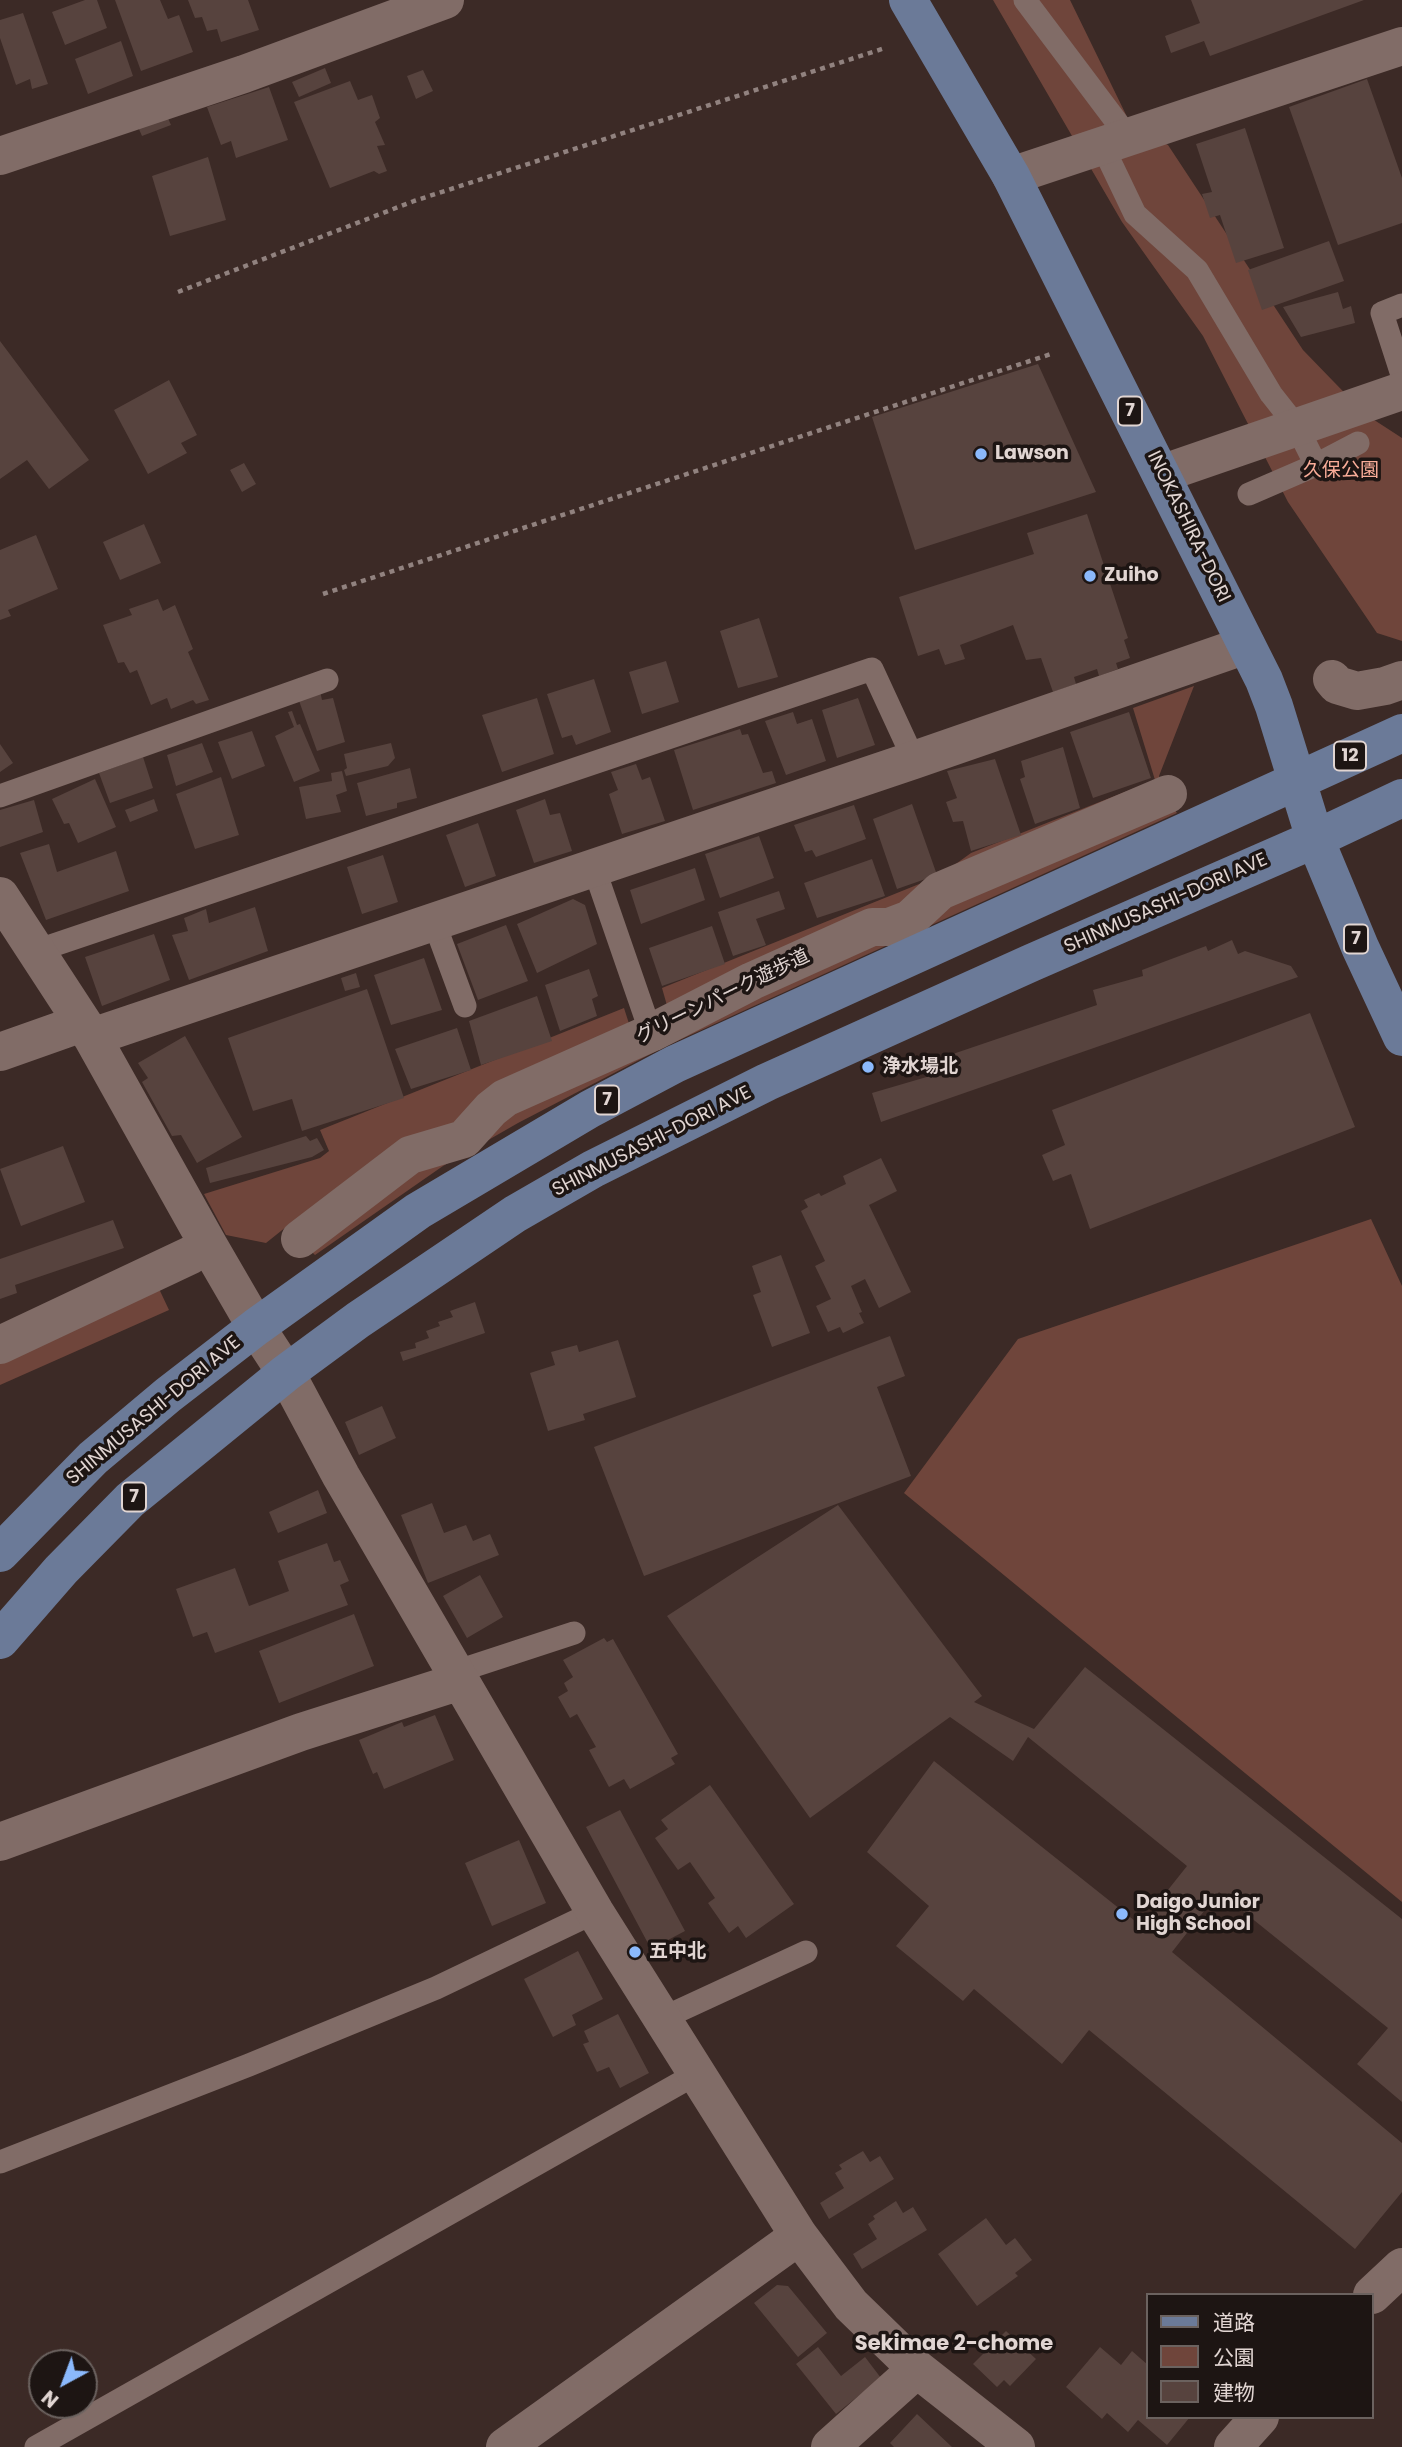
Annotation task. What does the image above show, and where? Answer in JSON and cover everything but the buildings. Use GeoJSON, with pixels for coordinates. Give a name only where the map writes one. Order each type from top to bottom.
{"type":"FeatureCollection","features":[{"type":"Feature","properties":{"kind":"main road","name":"INOKASHIRA-DORI"},"geometry":{"type":"LineString","coordinates":[[908,0],[1011,176],[1246,645],[1274,706],[1315,839],[1360,947],[1402,1037]]}},
{"type":"Feature","properties":{"kind":"main road","name":"SHINMUSASHI-DORI AVE"},"geometry":{"type":"LineString","coordinates":[[0,1553],[93,1458],[168,1395],[256,1327],[418,1211],[590,1109],[675,1064],[1402,733]]}},
{"type":"Feature","properties":{"kind":"main road","name":"SHINMUSASHI-DORI AVE"},"geometry":{"type":"LineString","coordinates":[[0,1640],[61,1570],[130,1500],[286,1373],[476,1239],[593,1169],[767,1082],[1402,798]]}},
{"type":"Feature","properties":{"kind":"street"},"geometry":{"type":"LineString","coordinates":[[0,156],[244,74],[445,0]]}},
{"type":"Feature","properties":{"kind":"street"},"geometry":{"type":"LineString","coordinates":[[1011,176],[1402,46]]}},
{"type":"Feature","properties":{"kind":"street"},"geometry":{"type":"LineString","coordinates":[[1161,474],[1402,391]]}},
{"type":"Feature","properties":{"kind":"street"},"geometry":{"type":"LineString","coordinates":[[0,1052],[87,1030],[434,922],[1246,645]]}},
{"type":"Feature","properties":{"kind":"street"},"geometry":{"type":"LineString","coordinates":[[1332,679],[1337,685],[1357,691],[1402,680]]}},
{"type":"Feature","properties":{"kind":"street","name":"グリーンパーク遊歩道"},"geometry":{"type":"LineString","coordinates":[[300,1239],[410,1156],[464,1139],[491,1109],[505,1098],[651,1033],[752,981],[872,926],[889,927],[910,919],[940,891],[1168,794]]}},
{"type":"Feature","properties":{"kind":"street"},"geometry":{"type":"LineString","coordinates":[[0,896],[87,1030],[256,1327],[286,1373],[341,1476],[595,1912],[799,2236],[851,2305],[917,2369],[1016,2447]]}},
{"type":"Feature","properties":{"kind":"street"},"geometry":{"type":"LineString","coordinates":[[0,1345],[191,1255]]}},
{"type":"Feature","properties":{"kind":"street"},"geometry":{"type":"LineString","coordinates":[[0,1842],[458,1676]]}},
{"type":"Feature","properties":{"kind":"street"},"geometry":{"type":"LineString","coordinates":[[505,2447],[799,2236]]}},
{"type":"Feature","properties":{"kind":"street"},"geometry":{"type":"LineString","coordinates":[[1374,2293],[1402,2267]]}},
{"type":"Feature","properties":{"kind":"street"},"geometry":{"type":"LineString","coordinates":[[830,2447],[917,2369]]}},
{"type":"Feature","properties":{"kind":"street"},"geometry":{"type":"LineString","coordinates":[[1233,2447],[1258,2419]]}},
{"type":"Feature","properties":{"kind":"lane"},"geometry":{"type":"LineString","coordinates":[[1025,0],[1115,141],[1135,214],[1197,270],[1271,394],[1297,428],[1316,465]]}},
{"type":"Feature","properties":{"kind":"lane"},"geometry":{"type":"LineString","coordinates":[[1402,305],[1382,313],[1402,375]]}},
{"type":"Feature","properties":{"kind":"lane"},"geometry":{"type":"LineString","coordinates":[[1249,494],[1316,465],[1358,443]]}},
{"type":"Feature","properties":{"kind":"lane"},"geometry":{"type":"LineString","coordinates":[[36,951],[872,669],[914,760]]}},
{"type":"Feature","properties":{"kind":"lane"},"geometry":{"type":"LineString","coordinates":[[0,796],[327,680]]}},
{"type":"Feature","properties":{"kind":"lane"},"geometry":{"type":"LineString","coordinates":[[594,868],[651,1033]]}},
{"type":"Feature","properties":{"kind":"lane"},"geometry":{"type":"LineString","coordinates":[[434,922],[465,1006]]}},
{"type":"Feature","properties":{"kind":"lane"},"geometry":{"type":"LineString","coordinates":[[458,1676],[573,1633]]}},
{"type":"Feature","properties":{"kind":"lane"},"geometry":{"type":"LineString","coordinates":[[0,2162],[249,2065],[436,1988],[595,1912]]}},
{"type":"Feature","properties":{"kind":"lane"},"geometry":{"type":"LineString","coordinates":[[661,2019],[806,1952]]}},
{"type":"Feature","properties":{"kind":"lane"},"geometry":{"type":"LineString","coordinates":[[36,2447],[696,2074]]}},
{"type":"Feature","properties":{"kind":"path"},"geometry":{"type":"LineString","coordinates":[[178,292],[414,201],[885,48]]}},
{"type":"Feature","properties":{"kind":"path"},"geometry":{"type":"LineString","coordinates":[[323,594],[1051,354]]}},
{"type":"Feature","properties":{"kind":"green space","name":"久保公園"},"geometry":{"type":"Polygon","coordinates":[[[993,0],[1070,0],[1132,127],[1168,145],[1303,350],[1365,414],[1402,438],[1402,641],[1377,633],[1288,502],[1203,336],[1122,222],[993,0]]]}},
{"type":"Feature","properties":{"kind":"green space"},"geometry":{"type":"Polygon","coordinates":[[[1194,686],[1159,776],[1163,789],[925,893],[670,1016],[662,988],[939,876],[971,853],[1155,780],[1133,708],[1194,686]]]}},
{"type":"Feature","properties":{"kind":"green space"},"geometry":{"type":"Polygon","coordinates":[[[1167,799],[1177,813],[664,1047],[518,1123],[443,1166],[315,1255],[303,1243],[493,1116],[1167,799]]]}},
{"type":"Feature","properties":{"kind":"green space"},"geometry":{"type":"Polygon","coordinates":[[[624,1008],[632,1033],[291,1223],[266,1243],[226,1235],[204,1194],[320,1158],[329,1151],[320,1130],[624,1008]]]}},
{"type":"Feature","properties":{"kind":"green space"},"geometry":{"type":"Polygon","coordinates":[[[1371,1219],[1402,1286],[1402,1902],[904,1493],[1018,1339],[1371,1219]]]}},
{"type":"Feature","properties":{"kind":"green space"},"geometry":{"type":"Polygon","coordinates":[[[145,1259],[169,1310],[0,1385],[0,1328],[145,1259]]]}},
{"type":"Feature","properties":{"kind":"place","name":"Lawson"},"geometry":{"type":"Point","coordinates":[981,454]}},
{"type":"Feature","properties":{"kind":"place","name":"Zuiho"},"geometry":{"type":"Point","coordinates":[1090,576]}},
{"type":"Feature","properties":{"kind":"place","name":"浄水場北"},"geometry":{"type":"Point","coordinates":[868,1067]}},
{"type":"Feature","properties":{"kind":"place","name":"Daigo Junior High School"},"geometry":{"type":"Point","coordinates":[1122,1914]}},
{"type":"Feature","properties":{"kind":"place","name":"五中北"},"geometry":{"type":"Point","coordinates":[635,1952]}},
{"type":"Feature","properties":{"kind":"district","name":"Sekimae 2-chome"},"geometry":{"type":"Point","coordinates":[954,2345]}}]}
